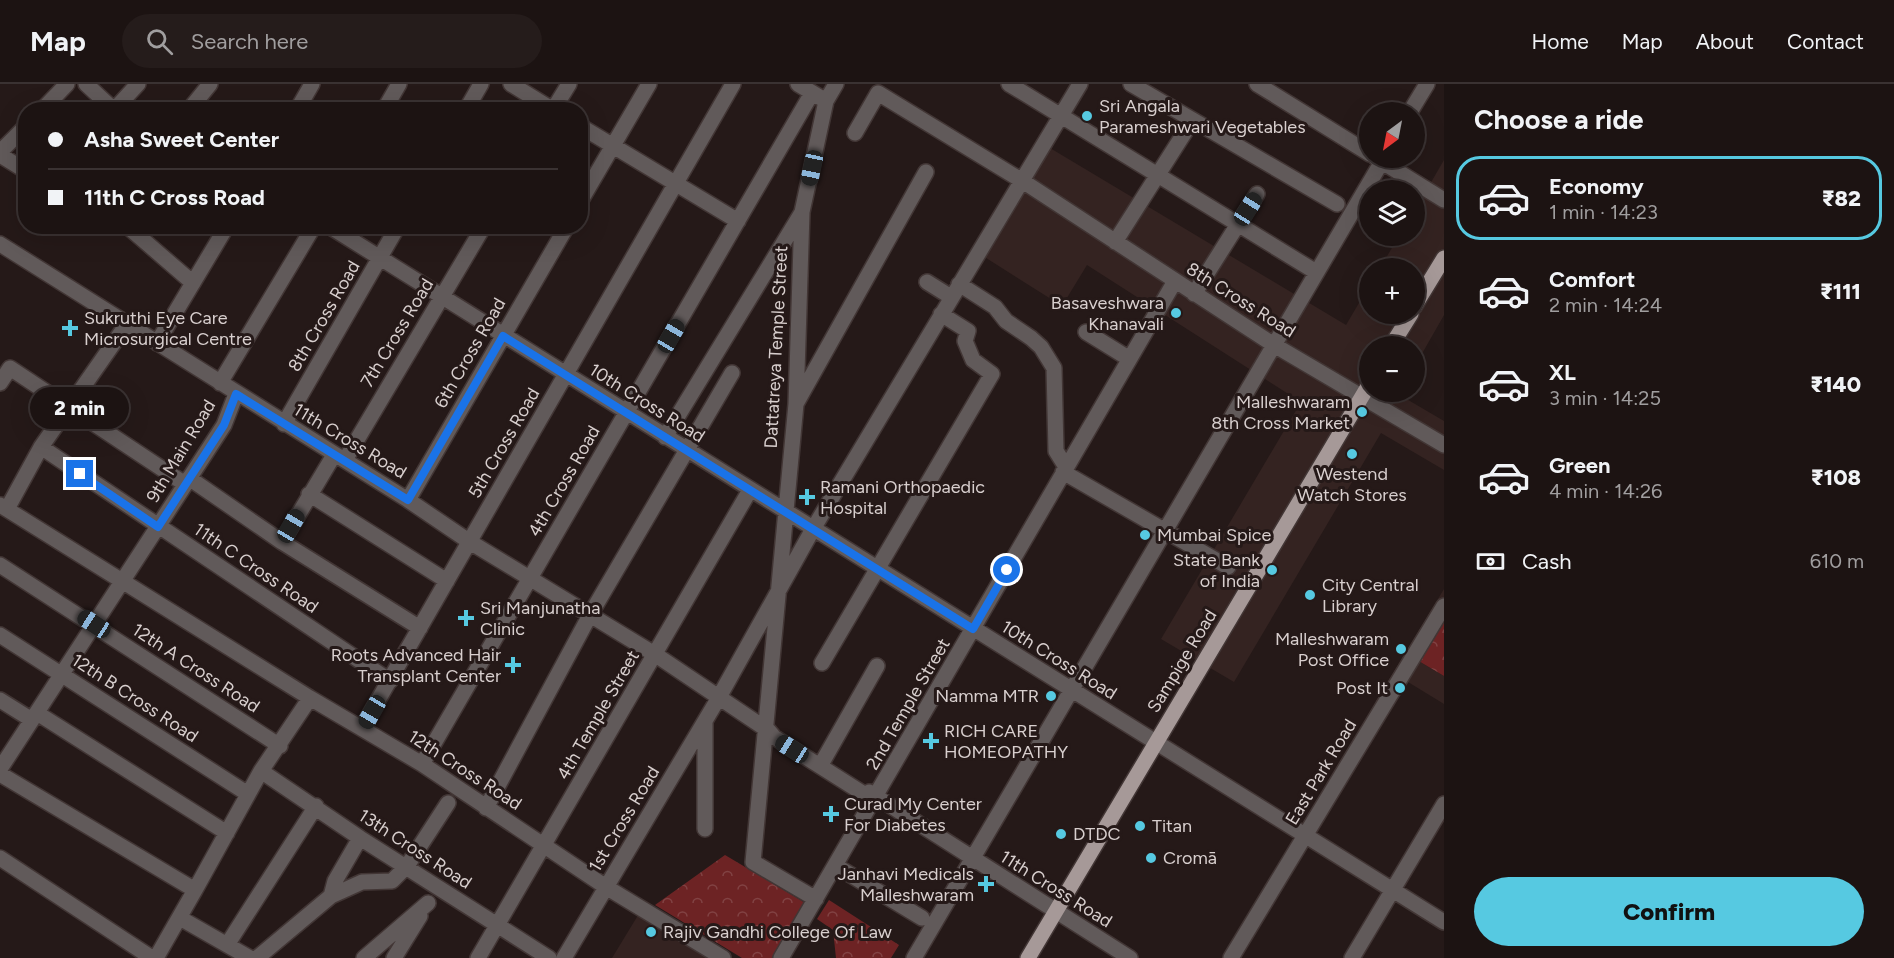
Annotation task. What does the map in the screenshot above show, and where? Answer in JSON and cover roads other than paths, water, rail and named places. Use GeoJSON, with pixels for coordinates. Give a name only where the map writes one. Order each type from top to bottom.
{"type":"FeatureCollection","features":[{"type":"Feature","properties":{"kind":"main road"},"geometry":{"type":"LineString","coordinates":[[1425,289],[1444,258]]}},
{"type":"Feature","properties":{"kind":"main road","name":"Sampige Road"},"geometry":{"type":"LineString","coordinates":[[1028,958],[1359,400]]}},
{"type":"Feature","properties":{"kind":"street"},"geometry":{"type":"LineString","coordinates":[[50,102],[67,84]]}},
{"type":"Feature","properties":{"kind":"street"},"geometry":{"type":"LineString","coordinates":[[86,84],[105,102]]}},
{"type":"Feature","properties":{"kind":"street"},"geometry":{"type":"LineString","coordinates":[[121,102],[138,84]]}},
{"type":"Feature","properties":{"kind":"street"},"geometry":{"type":"LineString","coordinates":[[195,102],[210,84]]}},
{"type":"Feature","properties":{"kind":"street"},"geometry":{"type":"LineString","coordinates":[[302,102],[312,84]]}},
{"type":"Feature","properties":{"kind":"street"},"geometry":{"type":"LineString","coordinates":[[389,102],[399,84]]}},
{"type":"Feature","properties":{"kind":"street"},"geometry":{"type":"LineString","coordinates":[[471,102],[481,84]]}},
{"type":"Feature","properties":{"kind":"street"},"geometry":{"type":"LineString","coordinates":[[511,84],[540,102]]}},
{"type":"Feature","properties":{"kind":"street"},"geometry":{"type":"LineString","coordinates":[[558,102],[568,84]]}},
{"type":"Feature","properties":{"kind":"street"},"geometry":{"type":"LineString","coordinates":[[588,188],[649,84]]}},
{"type":"Feature","properties":{"kind":"street","name":"5th Cross Road"},"geometry":{"type":"LineString","coordinates":[[362,728],[733,84]]}},
{"type":"Feature","properties":{"kind":"street"},"geometry":{"type":"LineString","coordinates":[[798,84],[826,101]]}},
{"type":"Feature","properties":{"kind":"street","name":"Dattatreya Temple Street"},"geometry":{"type":"LineString","coordinates":[[816,899],[753,862],[767,730],[776,597],[796,404],[802,212],[826,101],[836,84]]}},
{"type":"Feature","properties":{"kind":"street"},"geometry":{"type":"LineString","coordinates":[[1010,84],[1316,272]]}},
{"type":"Feature","properties":{"kind":"street"},"geometry":{"type":"LineString","coordinates":[[718,699],[813,529],[1080,84]]}},
{"type":"Feature","properties":{"kind":"street"},"geometry":{"type":"LineString","coordinates":[[1131,84],[1336,204]]}},
{"type":"Feature","properties":{"kind":"street"},"geometry":{"type":"LineString","coordinates":[[1257,84],[1359,146]]}},
{"type":"Feature","properties":{"kind":"street"},"geometry":{"type":"LineString","coordinates":[[1414,102],[1420,86]]}},
{"type":"Feature","properties":{"kind":"street","name":"4th Cross Road"},"geometry":{"type":"LineString","coordinates":[[422,764],[812,93]]}},
{"type":"Feature","properties":{"kind":"street","name":"8th Cross Road"},"geometry":{"type":"LineString","coordinates":[[855,133],[878,93],[1021,180],[1194,294],[1359,396]]}},
{"type":"Feature","properties":{"kind":"street"},"geometry":{"type":"LineString","coordinates":[[1115,242],[1192,121]]}},
{"type":"Feature","properties":{"kind":"street"},"geometry":{"type":"LineString","coordinates":[[588,131],[738,221]]}},
{"type":"Feature","properties":{"kind":"street"},"geometry":{"type":"LineString","coordinates":[[18,134],[0,153],[18,165]]}},
{"type":"Feature","properties":{"kind":"street"},"geometry":{"type":"LineString","coordinates":[[914,958],[928,922],[972,859],[1274,345],[1373,168]]}},
{"type":"Feature","properties":{"kind":"street"},"geometry":{"type":"LineString","coordinates":[[1394,168],[1444,200]]}},
{"type":"Feature","properties":{"kind":"street"},"geometry":{"type":"LineString","coordinates":[[796,404],[926,172]]}},
{"type":"Feature","properties":{"kind":"street"},"geometry":{"type":"LineString","coordinates":[[1194,294],[1257,194]]}},
{"type":"Feature","properties":{"kind":"street"},"geometry":{"type":"LineString","coordinates":[[665,437],[802,212]]}},
{"type":"Feature","properties":{"kind":"street"},"geometry":{"type":"LineString","coordinates":[[136,234],[193,283]]}},
{"type":"Feature","properties":{"kind":"street"},"geometry":{"type":"LineString","coordinates":[[157,343],[222,234]]}},
{"type":"Feature","properties":{"kind":"street"},"geometry":{"type":"LineString","coordinates":[[220,383],[309,234]]}},
{"type":"Feature","properties":{"kind":"street","name":"10th Cross Road"},"geometry":{"type":"LineString","coordinates":[[341,234],[1444,922]]}},
{"type":"Feature","properties":{"kind":"street","name":"8th Cross Road"},"geometry":{"type":"LineString","coordinates":[[284,424],[394,234]]}},
{"type":"Feature","properties":{"kind":"street","name":"7th Cross Road"},"geometry":{"type":"LineString","coordinates":[[282,542],[309,495],[339,457],[442,297],[479,234]]}},
{"type":"Feature","properties":{"kind":"street","name":"6th Cross Road"},"geometry":{"type":"LineString","coordinates":[[408,500],[562,234]]}},
{"type":"Feature","properties":{"kind":"street","name":"11th Cross Road"},"geometry":{"type":"LineString","coordinates":[[0,244],[408,500],[470,542],[656,655],[774,737],[864,794],[874,796]]}},
{"type":"Feature","properties":{"kind":"street","name":"2nd Temple Street"},"geometry":{"type":"LineString","coordinates":[[781,958],[1128,358],[1175,281]]}},
{"type":"Feature","properties":{"kind":"street"},"geometry":{"type":"LineString","coordinates":[[927,282],[955,290],[995,307],[1006,321],[1041,347],[1054,368],[1056,451],[1065,469],[1228,567]]}},
{"type":"Feature","properties":{"kind":"street"},"geometry":{"type":"LineString","coordinates":[[822,663],[992,374],[973,360],[965,340],[968,331],[941,314]]}},
{"type":"Feature","properties":{"kind":"street"},"geometry":{"type":"LineString","coordinates":[[4,507],[41,447],[127,324]]}},
{"type":"Feature","properties":{"kind":"street"},"geometry":{"type":"LineString","coordinates":[[1086,332],[1128,358]]}},
{"type":"Feature","properties":{"kind":"street"},"geometry":{"type":"LineString","coordinates":[[0,383],[10,368],[420,628]]}},
{"type":"Feature","properties":{"kind":"street"},"geometry":{"type":"LineString","coordinates":[[486,808],[590,615],[732,373]]}},
{"type":"Feature","properties":{"kind":"street","name":"9th Main Road"},"geometry":{"type":"LineString","coordinates":[[0,769],[224,425],[236,394]]}},
{"type":"Feature","properties":{"kind":"street","name":"8th Cross Road"},"geometry":{"type":"LineString","coordinates":[[1370,402],[1444,445]]}},
{"type":"Feature","properties":{"kind":"street","name":"11th C Cross Road"},"geometry":{"type":"LineString","coordinates":[[41,447],[390,681]]}},
{"type":"Feature","properties":{"kind":"street","name":"4th Temple Street"},"geometry":{"type":"LineString","coordinates":[[478,958],[750,490]]}},
{"type":"Feature","properties":{"kind":"street"},"geometry":{"type":"LineString","coordinates":[[309,495],[447,581]]}},
{"type":"Feature","properties":{"kind":"street","name":"12th Cross Road"},"geometry":{"type":"LineString","coordinates":[[4,507],[310,698],[422,764],[606,887],[723,958]]}},
{"type":"Feature","properties":{"kind":"street","name":"12th A Cross Road"},"geometry":{"type":"LineString","coordinates":[[0,565],[279,746]]}},
{"type":"Feature","properties":{"kind":"street","name":"East Park Road"},"geometry":{"type":"LineString","coordinates":[[1231,958],[1444,606]]}},
{"type":"Feature","properties":{"kind":"street","name":"12th B Cross Road"},"geometry":{"type":"LineString","coordinates":[[0,635],[248,794]]}},
{"type":"Feature","properties":{"kind":"street"},"geometry":{"type":"LineString","coordinates":[[824,761],[877,666]]}},
{"type":"Feature","properties":{"kind":"street"},"geometry":{"type":"LineString","coordinates":[[0,858],[154,958],[180,918],[261,771],[310,698]]}},
{"type":"Feature","properties":{"kind":"street","name":"1st Cross Road"},"geometry":{"type":"LineString","coordinates":[[564,958],[718,699]]}},
{"type":"Feature","properties":{"kind":"street"},"geometry":{"type":"LineString","coordinates":[[0,700],[34,717],[227,833]]}},
{"type":"Feature","properties":{"kind":"street"},"geometry":{"type":"LineString","coordinates":[[705,721],[705,829]]}},
{"type":"Feature","properties":{"kind":"street","name":"11th Cross Road"},"geometry":{"type":"LineString","coordinates":[[767,730],[776,731],[824,761],[874,796],[1130,958]]}},
{"type":"Feature","properties":{"kind":"street","name":"13th Cross Road"},"geometry":{"type":"LineString","coordinates":[[261,771],[316,806],[360,838],[549,958]]}},
{"type":"Feature","properties":{"kind":"street"},"geometry":{"type":"LineString","coordinates":[[0,774],[195,890]]}},
{"type":"Feature","properties":{"kind":"street"},"geometry":{"type":"LineString","coordinates":[[257,958],[331,896],[362,882],[392,881],[407,866],[448,803]]}},
{"type":"Feature","properties":{"kind":"street"},"geometry":{"type":"LineString","coordinates":[[1352,958],[1444,804]]}},
{"type":"Feature","properties":{"kind":"street"},"geometry":{"type":"LineString","coordinates":[[227,945],[316,806]]}},
{"type":"Feature","properties":{"kind":"street"},"geometry":{"type":"LineString","coordinates":[[331,896],[335,881],[360,838]]}},
{"type":"Feature","properties":{"kind":"street"},"geometry":{"type":"LineString","coordinates":[[836,866],[928,922]]}},
{"type":"Feature","properties":{"kind":"street"},"geometry":{"type":"LineString","coordinates":[[394,958],[438,888]]}},
{"type":"Feature","properties":{"kind":"street"},"geometry":{"type":"LineString","coordinates":[[364,958],[428,903]]}},
{"type":"Feature","properties":{"kind":"street"},"geometry":{"type":"LineString","coordinates":[[180,918],[250,958]]}},
{"type":"Feature","properties":{"kind":"place","name":"Sri Angala Parameshwari Vegetables"},"geometry":{"type":"Point","coordinates":[1087,116]}},
{"type":"Feature","properties":{"kind":"place","name":"Basaveshwara Khanavali"},"geometry":{"type":"Point","coordinates":[1176,313]}},
{"type":"Feature","properties":{"kind":"place","name":"Sukruthi Eye Care Microsurgical Centre"},"geometry":{"type":"Point","coordinates":[70,328]}},
{"type":"Feature","properties":{"kind":"place","name":"Malleshwaram 8th Cross Market"},"geometry":{"type":"Point","coordinates":[1362,412]}},
{"type":"Feature","properties":{"kind":"place","name":"Westend Watch Stores"},"geometry":{"type":"Point","coordinates":[1352,454]}},
{"type":"Feature","properties":{"kind":"place","name":"Ramani Orthopaedic Hospital"},"geometry":{"type":"Point","coordinates":[807,497]}},
{"type":"Feature","properties":{"kind":"place","name":"Mumbai Spice"},"geometry":{"type":"Point","coordinates":[1145,535]}},
{"type":"Feature","properties":{"kind":"place","name":"State Bank of India"},"geometry":{"type":"Point","coordinates":[1272,570]}},
{"type":"Feature","properties":{"kind":"place","name":"City Central Library"},"geometry":{"type":"Point","coordinates":[1310,595]}},
{"type":"Feature","properties":{"kind":"place","name":"Sri Manjunatha Clinic"},"geometry":{"type":"Point","coordinates":[466,618]}},
{"type":"Feature","properties":{"kind":"place","name":"Malleshwaram Post Office"},"geometry":{"type":"Point","coordinates":[1401,649]}},
{"type":"Feature","properties":{"kind":"place","name":"Roots Advanced Hair Transplant Center"},"geometry":{"type":"Point","coordinates":[513,665]}},
{"type":"Feature","properties":{"kind":"place","name":"Post It"},"geometry":{"type":"Point","coordinates":[1400,688]}},
{"type":"Feature","properties":{"kind":"place","name":"Namma MTR"},"geometry":{"type":"Point","coordinates":[1051,696]}},
{"type":"Feature","properties":{"kind":"place","name":"RICH CARE HOMEOPATHY"},"geometry":{"type":"Point","coordinates":[931,741]}},
{"type":"Feature","properties":{"kind":"place","name":"Curad My Center For Diabetes"},"geometry":{"type":"Point","coordinates":[831,814]}},
{"type":"Feature","properties":{"kind":"place","name":"Titan"},"geometry":{"type":"Point","coordinates":[1140,826]}},
{"type":"Feature","properties":{"kind":"place","name":"DTDC"},"geometry":{"type":"Point","coordinates":[1061,834]}},
{"type":"Feature","properties":{"kind":"place","name":"Cromā"},"geometry":{"type":"Point","coordinates":[1151,858]}},
{"type":"Feature","properties":{"kind":"place","name":"Janhavi Medicals Malleshwaram"},"geometry":{"type":"Point","coordinates":[986,884]}},
{"type":"Feature","properties":{"kind":"place","name":"Rajiv Gandhi College Of Law"},"geometry":{"type":"Point","coordinates":[651,932]}}]}
